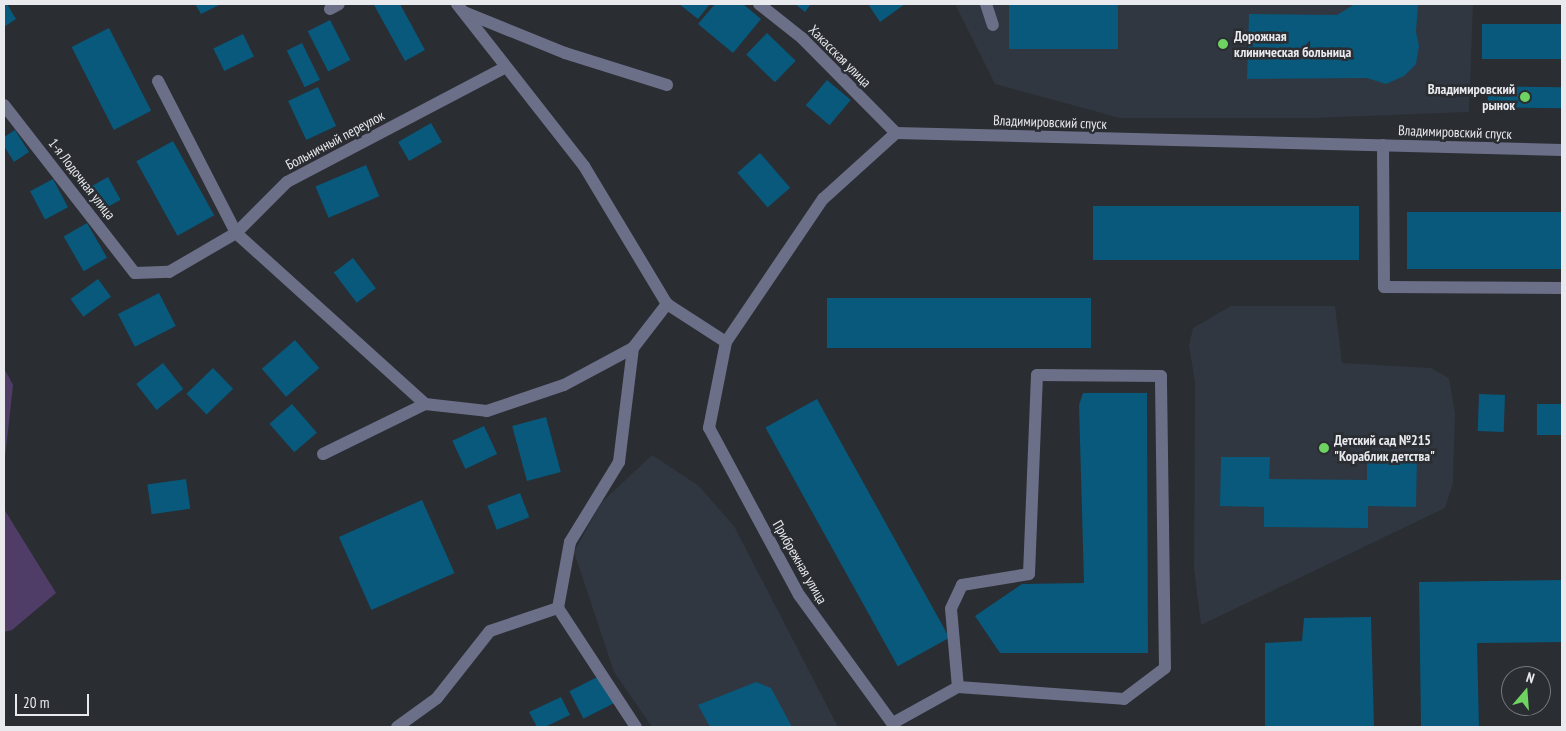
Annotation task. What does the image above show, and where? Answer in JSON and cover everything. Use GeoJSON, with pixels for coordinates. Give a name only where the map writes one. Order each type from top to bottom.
{"type":"FeatureCollection","features":[{"type":"Feature","properties":{"kind":"street","name":"Хакасская улица"},"geometry":{"type":"LineString","coordinates":[[760,4],[802,38],[896,133]]}},
{"type":"Feature","properties":{"kind":"street"},"geometry":{"type":"LineString","coordinates":[[986,4],[993,24]]}},
{"type":"Feature","properties":{"kind":"street"},"geometry":{"type":"LineString","coordinates":[[460,8],[584,166],[667,304],[726,342],[823,199],[896,133]]}},
{"type":"Feature","properties":{"kind":"street"},"geometry":{"type":"LineString","coordinates":[[460,8],[565,53],[667,85]]}},
{"type":"Feature","properties":{"kind":"street","name":"Больничный переулок"},"geometry":{"type":"LineString","coordinates":[[135,273],[169,272],[236,233],[287,182],[506,67]]}},
{"type":"Feature","properties":{"kind":"street"},"geometry":{"type":"LineString","coordinates":[[158,81],[236,233],[425,404]]}},
{"type":"Feature","properties":{"kind":"street","name":"1-я Лодочная улица"},"geometry":{"type":"LineString","coordinates":[[4,105],[135,273]]}},
{"type":"Feature","properties":{"kind":"street","name":"Владимировский спуск"},"geometry":{"type":"LineString","coordinates":[[896,133],[1562,150]]}},
{"type":"Feature","properties":{"kind":"street"},"geometry":{"type":"LineString","coordinates":[[1383,145],[1384,287],[1562,288]]}},
{"type":"Feature","properties":{"kind":"street"},"geometry":{"type":"LineString","coordinates":[[322,454],[425,404],[487,411],[564,385],[633,348],[667,304]]}},
{"type":"Feature","properties":{"kind":"street","name":"Прибрежная улица"},"geometry":{"type":"LineString","coordinates":[[726,342],[709,428],[799,594],[894,725]]}},
{"type":"Feature","properties":{"kind":"street"},"geometry":{"type":"LineString","coordinates":[[633,348],[619,462],[570,542],[558,608],[636,727]]}},
{"type":"Feature","properties":{"kind":"street"},"geometry":{"type":"LineString","coordinates":[[894,725],[958,687],[1124,698],[1165,668],[1161,376],[1037,375],[1030,574],[962,585],[952,609],[958,687]]}},
{"type":"Feature","properties":{"kind":"street"},"geometry":{"type":"LineString","coordinates":[[397,727],[437,698],[490,631],[558,608]]}},
{"type":"Feature","properties":{"kind":"shaded area","name":"Дорожная клиническая больница"},"geometry":{"type":"Polygon","coordinates":[[[955,4],[1473,4],[1469,112],[1314,118],[1120,118],[995,84],[955,4]]]}},
{"type":"Feature","properties":{"kind":"shaded area","name":"Детский сад №215 \"Кораблик детства\""},"geometry":{"type":"Polygon","coordinates":[[[1231,306],[1335,306],[1342,363],[1431,368],[1449,378],[1455,413],[1453,483],[1445,508],[1201,625],[1194,568],[1195,382],[1189,346],[1193,328],[1231,306]]]}},
{"type":"Feature","properties":{"kind":"shaded area"},"geometry":{"type":"Polygon","coordinates":[[[4,368],[13,385],[4,467],[4,368]]]}},
{"type":"Feature","properties":{"kind":"shaded area"},"geometry":{"type":"Polygon","coordinates":[[[652,455],[699,486],[734,526],[838,727],[652,727],[614,672],[574,552],[601,503],[652,455]]]}},
{"type":"Feature","properties":{"kind":"shaded area"},"geometry":{"type":"Polygon","coordinates":[[[4,509],[56,593],[12,630],[4,632],[4,509]]]}},
{"type":"Feature","properties":{"kind":"building"},"geometry":{"type":"Polygon","coordinates":[[[4,4],[7,4],[16,19],[4,27],[4,4]]]}},
{"type":"Feature","properties":{"kind":"building"},"geometry":{"type":"Polygon","coordinates":[[[195,4],[221,4],[201,14],[195,4]]]}},
{"type":"Feature","properties":{"kind":"building"},"geometry":{"type":"Polygon","coordinates":[[[400,4],[425,50],[405,61],[374,5],[400,4]]]}},
{"type":"Feature","properties":{"kind":"building"},"geometry":{"type":"Polygon","coordinates":[[[679,4],[710,4],[698,19],[679,4]]]}},
{"type":"Feature","properties":{"kind":"building"},"geometry":{"type":"Polygon","coordinates":[[[715,4],[743,4],[761,19],[733,53],[698,24],[715,4]]]}},
{"type":"Feature","properties":{"kind":"building"},"geometry":{"type":"Polygon","coordinates":[[[795,4],[811,4],[805,12],[795,4]]]}},
{"type":"Feature","properties":{"kind":"building"},"geometry":{"type":"Polygon","coordinates":[[[868,4],[905,4],[880,22],[868,4]]]}},
{"type":"Feature","properties":{"kind":"building"},"geometry":{"type":"Polygon","coordinates":[[[1009,4],[1118,4],[1118,49],[1009,49],[1009,4]]]}},
{"type":"Feature","properties":{"kind":"building"},"geometry":{"type":"Polygon","coordinates":[[[1355,4],[1418,4],[1416,32],[1419,46],[1416,64],[1404,76],[1386,84],[1367,78],[1247,79],[1249,14],[1337,15],[1355,4]]]}},
{"type":"Feature","properties":{"kind":"building"},"geometry":{"type":"Polygon","coordinates":[[[330,20],[350,60],[328,71],[308,31],[330,20]]]}},
{"type":"Feature","properties":{"kind":"building"},"geometry":{"type":"Polygon","coordinates":[[[1482,24],[1562,24],[1562,59],[1482,59],[1482,24]]]}},
{"type":"Feature","properties":{"kind":"building"},"geometry":{"type":"Polygon","coordinates":[[[109,28],[151,111],[114,130],[72,47],[109,28]]]}},
{"type":"Feature","properties":{"kind":"building"},"geometry":{"type":"Polygon","coordinates":[[[767,33],[796,61],[775,82],[746,55],[767,33]]]}},
{"type":"Feature","properties":{"kind":"building"},"geometry":{"type":"Polygon","coordinates":[[[243,34],[254,56],[224,71],[213,48],[243,34]]]}},
{"type":"Feature","properties":{"kind":"building"},"geometry":{"type":"Polygon","coordinates":[[[302,43],[320,80],[305,87],[287,50],[302,43]]]}},
{"type":"Feature","properties":{"kind":"building"},"geometry":{"type":"Polygon","coordinates":[[[827,80],[851,100],[830,125],[806,105],[827,80]]]}},
{"type":"Feature","properties":{"kind":"building","name":"Владимировский рынок"},"geometry":{"type":"Polygon","coordinates":[[[1488,86],[1562,87],[1562,108],[1488,107],[1488,86]]]}},
{"type":"Feature","properties":{"kind":"building"},"geometry":{"type":"Polygon","coordinates":[[[318,87],[336,126],[306,140],[288,101],[318,87]]]}},
{"type":"Feature","properties":{"kind":"building"},"geometry":{"type":"Polygon","coordinates":[[[431,123],[442,142],[409,161],[398,142],[431,123]]]}},
{"type":"Feature","properties":{"kind":"building"},"geometry":{"type":"Polygon","coordinates":[[[15,130],[29,152],[14,162],[4,146],[4,137],[15,130]]]}},
{"type":"Feature","properties":{"kind":"building"},"geometry":{"type":"Polygon","coordinates":[[[173,141],[214,215],[177,236],[136,161],[173,141]]]}},
{"type":"Feature","properties":{"kind":"building"},"geometry":{"type":"Polygon","coordinates":[[[760,153],[790,188],[768,207],[737,173],[760,153]]]}},
{"type":"Feature","properties":{"kind":"building"},"geometry":{"type":"Polygon","coordinates":[[[366,165],[379,196],[329,218],[315,186],[366,165]]]}},
{"type":"Feature","properties":{"kind":"building"},"geometry":{"type":"Polygon","coordinates":[[[108,177],[121,200],[100,211],[88,188],[108,177]]]}},
{"type":"Feature","properties":{"kind":"building"},"geometry":{"type":"Polygon","coordinates":[[[53,179],[68,207],[45,219],[30,191],[53,179]]]}},
{"type":"Feature","properties":{"kind":"building"},"geometry":{"type":"Polygon","coordinates":[[[1093,206],[1359,206],[1359,260],[1093,260],[1093,206]]]}},
{"type":"Feature","properties":{"kind":"building"},"geometry":{"type":"Polygon","coordinates":[[[1407,212],[1562,212],[1562,269],[1407,269],[1407,212]]]}},
{"type":"Feature","properties":{"kind":"building"},"geometry":{"type":"Polygon","coordinates":[[[87,223],[107,258],[84,271],[64,236],[87,223]]]}},
{"type":"Feature","properties":{"kind":"building"},"geometry":{"type":"Polygon","coordinates":[[[353,258],[376,288],[357,303],[334,272],[353,258]]]}},
{"type":"Feature","properties":{"kind":"building"},"geometry":{"type":"Polygon","coordinates":[[[98,279],[111,297],[83,317],[70,299],[98,279]]]}},
{"type":"Feature","properties":{"kind":"building"},"geometry":{"type":"Polygon","coordinates":[[[159,293],[176,326],[135,347],[118,314],[159,293]]]}},
{"type":"Feature","properties":{"kind":"building"},"geometry":{"type":"Polygon","coordinates":[[[827,298],[1091,298],[1091,348],[827,348],[827,298]]]}},
{"type":"Feature","properties":{"kind":"building"},"geometry":{"type":"Polygon","coordinates":[[[295,340],[319,368],[286,397],[262,369],[295,340]]]}},
{"type":"Feature","properties":{"kind":"building"},"geometry":{"type":"Polygon","coordinates":[[[163,363],[183,389],[157,410],[136,384],[163,363]]]}},
{"type":"Feature","properties":{"kind":"building"},"geometry":{"type":"Polygon","coordinates":[[[213,368],[233,389],[207,415],[186,394],[213,368]]]}},
{"type":"Feature","properties":{"kind":"building"},"geometry":{"type":"Polygon","coordinates":[[[1083,393],[1147,393],[1148,653],[1000,653],[975,616],[1022,584],[1084,583],[1079,405],[1083,393]]]}},
{"type":"Feature","properties":{"kind":"building"},"geometry":{"type":"Polygon","coordinates":[[[1479,394],[1505,395],[1504,432],[1478,431],[1479,394]]]}},
{"type":"Feature","properties":{"kind":"building"},"geometry":{"type":"Polygon","coordinates":[[[817,399],[949,638],[898,666],[765,428],[817,399]]]}},
{"type":"Feature","properties":{"kind":"building"},"geometry":{"type":"Polygon","coordinates":[[[292,404],[317,433],[294,452],[269,424],[292,404]]]}},
{"type":"Feature","properties":{"kind":"building"},"geometry":{"type":"Polygon","coordinates":[[[1537,404],[1562,404],[1562,435],[1537,435],[1537,404]]]}},
{"type":"Feature","properties":{"kind":"building"},"geometry":{"type":"Polygon","coordinates":[[[546,417],[561,472],[527,481],[512,426],[546,417]]]}},
{"type":"Feature","properties":{"kind":"building"},"geometry":{"type":"Polygon","coordinates":[[[484,426],[497,454],[465,469],[452,441],[484,426]]]}},
{"type":"Feature","properties":{"kind":"building"},"geometry":{"type":"Polygon","coordinates":[[[1221,457],[1270,457],[1269,479],[1367,480],[1367,457],[1417,457],[1416,507],[1368,506],[1368,528],[1264,527],[1264,507],[1220,506],[1221,457]]]}},
{"type":"Feature","properties":{"kind":"building"},"geometry":{"type":"Polygon","coordinates":[[[186,479],[190,509],[152,514],[147,484],[186,479]]]}},
{"type":"Feature","properties":{"kind":"building"},"geometry":{"type":"Polygon","coordinates":[[[520,493],[529,517],[497,530],[487,506],[520,493]]]}},
{"type":"Feature","properties":{"kind":"building"},"geometry":{"type":"Polygon","coordinates":[[[422,500],[455,573],[371,610],[339,537],[422,500]]]}},
{"type":"Feature","properties":{"kind":"building"},"geometry":{"type":"Polygon","coordinates":[[[1562,580],[1562,642],[1477,643],[1479,727],[1421,727],[1419,582],[1562,580]]]}},
{"type":"Feature","properties":{"kind":"building"},"geometry":{"type":"Polygon","coordinates":[[[1371,617],[1374,727],[1265,727],[1265,643],[1302,641],[1304,618],[1371,617]]]}},
{"type":"Feature","properties":{"kind":"building"},"geometry":{"type":"Polygon","coordinates":[[[605,673],[619,701],[583,719],[569,691],[605,673]]]}},
{"type":"Feature","properties":{"kind":"building"},"geometry":{"type":"Polygon","coordinates":[[[756,682],[771,688],[792,727],[710,727],[698,705],[756,682]]]}},
{"type":"Feature","properties":{"kind":"building"},"geometry":{"type":"Polygon","coordinates":[[[561,697],[570,715],[545,727],[537,727],[529,712],[561,697]]]}},
{"type":"Feature","properties":{"kind":"place","name":"Дорожная клиническая больница"},"geometry":{"type":"Point","coordinates":[1223,44]}},
{"type":"Feature","properties":{"kind":"place","name":"Владимировский рынок"},"geometry":{"type":"Point","coordinates":[1525,97]}},
{"type":"Feature","properties":{"kind":"place","name":"Детский сад №215 \"Кораблик детства\""},"geometry":{"type":"Point","coordinates":[1324,448]}}]}
